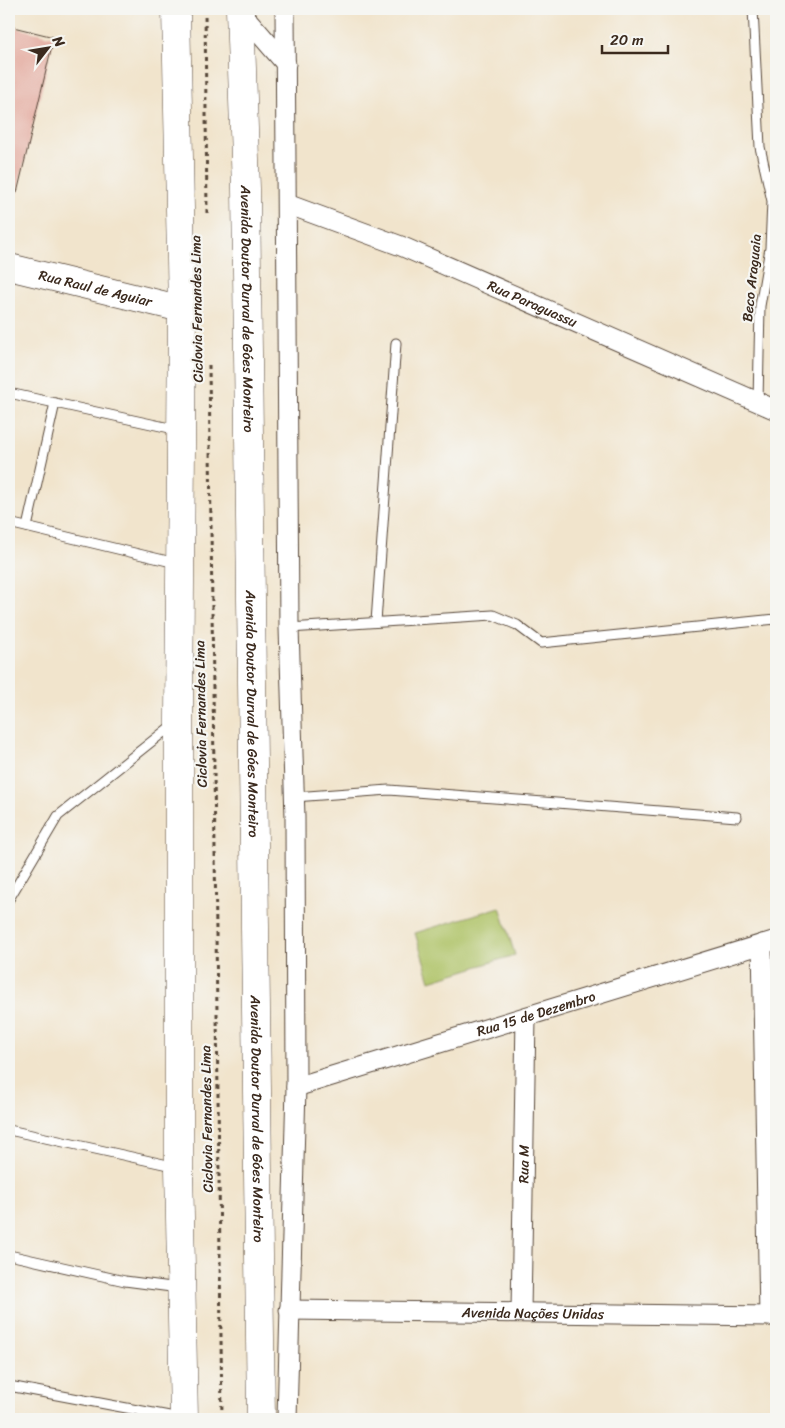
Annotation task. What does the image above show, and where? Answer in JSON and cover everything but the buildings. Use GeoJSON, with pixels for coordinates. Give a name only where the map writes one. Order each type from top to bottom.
{"type":"FeatureCollection","features":[{"type":"Feature","properties":{"kind":"highway"},"geometry":{"type":"LineString","coordinates":[[176,9],[182,309],[179,720],[179,1167],[184,1419]]}},
{"type":"Feature","properties":{"kind":"highway","name":"Avenida Doutor Durval de Góes Monteiro"},"geometry":{"type":"LineString","coordinates":[[240,10],[246,189],[261,1419]]}},
{"type":"Feature","properties":{"kind":"street"},"geometry":{"type":"LineString","coordinates":[[285,9],[289,628],[294,797],[296,1087],[287,1419]]}},
{"type":"Feature","properties":{"kind":"street"},"geometry":{"type":"LineString","coordinates":[[240,10],[286,64]]}},
{"type":"Feature","properties":{"kind":"street","name":"Rua Paraguassu"},"geometry":{"type":"LineString","coordinates":[[287,204],[401,246],[776,410]]}},
{"type":"Feature","properties":{"kind":"street","name":"Rua Raul de Aguiar"},"geometry":{"type":"LineString","coordinates":[[9,267],[182,309]]}},
{"type":"Feature","properties":{"kind":"street"},"geometry":{"type":"LineString","coordinates":[[769,942],[772,1316]]}},
{"type":"Feature","properties":{"kind":"street","name":"Rua 15 de Dezembro"},"geometry":{"type":"LineString","coordinates":[[296,1087],[769,942]]}},
{"type":"Feature","properties":{"kind":"street","name":"Rua M"},"geometry":{"type":"LineString","coordinates":[[521,1312],[526,1017]]}},
{"type":"Feature","properties":{"kind":"street","name":"Avenida Nações Unidas"},"geometry":{"type":"LineString","coordinates":[[289,1310],[772,1316]]}},
{"type":"Feature","properties":{"kind":"lane","name":"Beco Araguaia"},"geometry":{"type":"LineString","coordinates":[[753,9],[760,147],[772,201],[770,248],[760,306],[758,402]]}},
{"type":"Feature","properties":{"kind":"lane"},"geometry":{"type":"LineString","coordinates":[[376,622],[396,343]]}},
{"type":"Feature","properties":{"kind":"lane"},"geometry":{"type":"LineString","coordinates":[[9,393],[181,431]]}},
{"type":"Feature","properties":{"kind":"lane"},"geometry":{"type":"LineString","coordinates":[[26,527],[55,403]]}},
{"type":"Feature","properties":{"kind":"lane"},"geometry":{"type":"LineString","coordinates":[[9,523],[180,564]]}},
{"type":"Feature","properties":{"kind":"lane"},"geometry":{"type":"LineString","coordinates":[[289,628],[493,615],[517,625],[541,643],[776,619]]}},
{"type":"Feature","properties":{"kind":"lane"},"geometry":{"type":"LineString","coordinates":[[9,899],[58,816],[179,720]]}},
{"type":"Feature","properties":{"kind":"lane"},"geometry":{"type":"LineString","coordinates":[[294,797],[389,790],[737,817]]}},
{"type":"Feature","properties":{"kind":"lane"},"geometry":{"type":"LineString","coordinates":[[9,1130],[179,1167]]}},
{"type":"Feature","properties":{"kind":"lane"},"geometry":{"type":"LineString","coordinates":[[9,1255],[125,1281],[181,1288]]}},
{"type":"Feature","properties":{"kind":"lane"},"geometry":{"type":"LineString","coordinates":[[9,1386],[184,1419]]}},
{"type":"Feature","properties":{"kind":"path","name":"Ciclovia Fernandes Lima"},"geometry":{"type":"LineString","coordinates":[[205,9],[207,216]]}},
{"type":"Feature","properties":{"kind":"path","name":"Ciclovia Fernandes Lima"},"geometry":{"type":"LineString","coordinates":[[209,364],[222,1419]]}},
{"type":"Feature","properties":{"kind":"green space"},"geometry":{"type":"Polygon","coordinates":[[[500,907],[515,955],[430,981],[415,933],[500,907]]]}}]}
